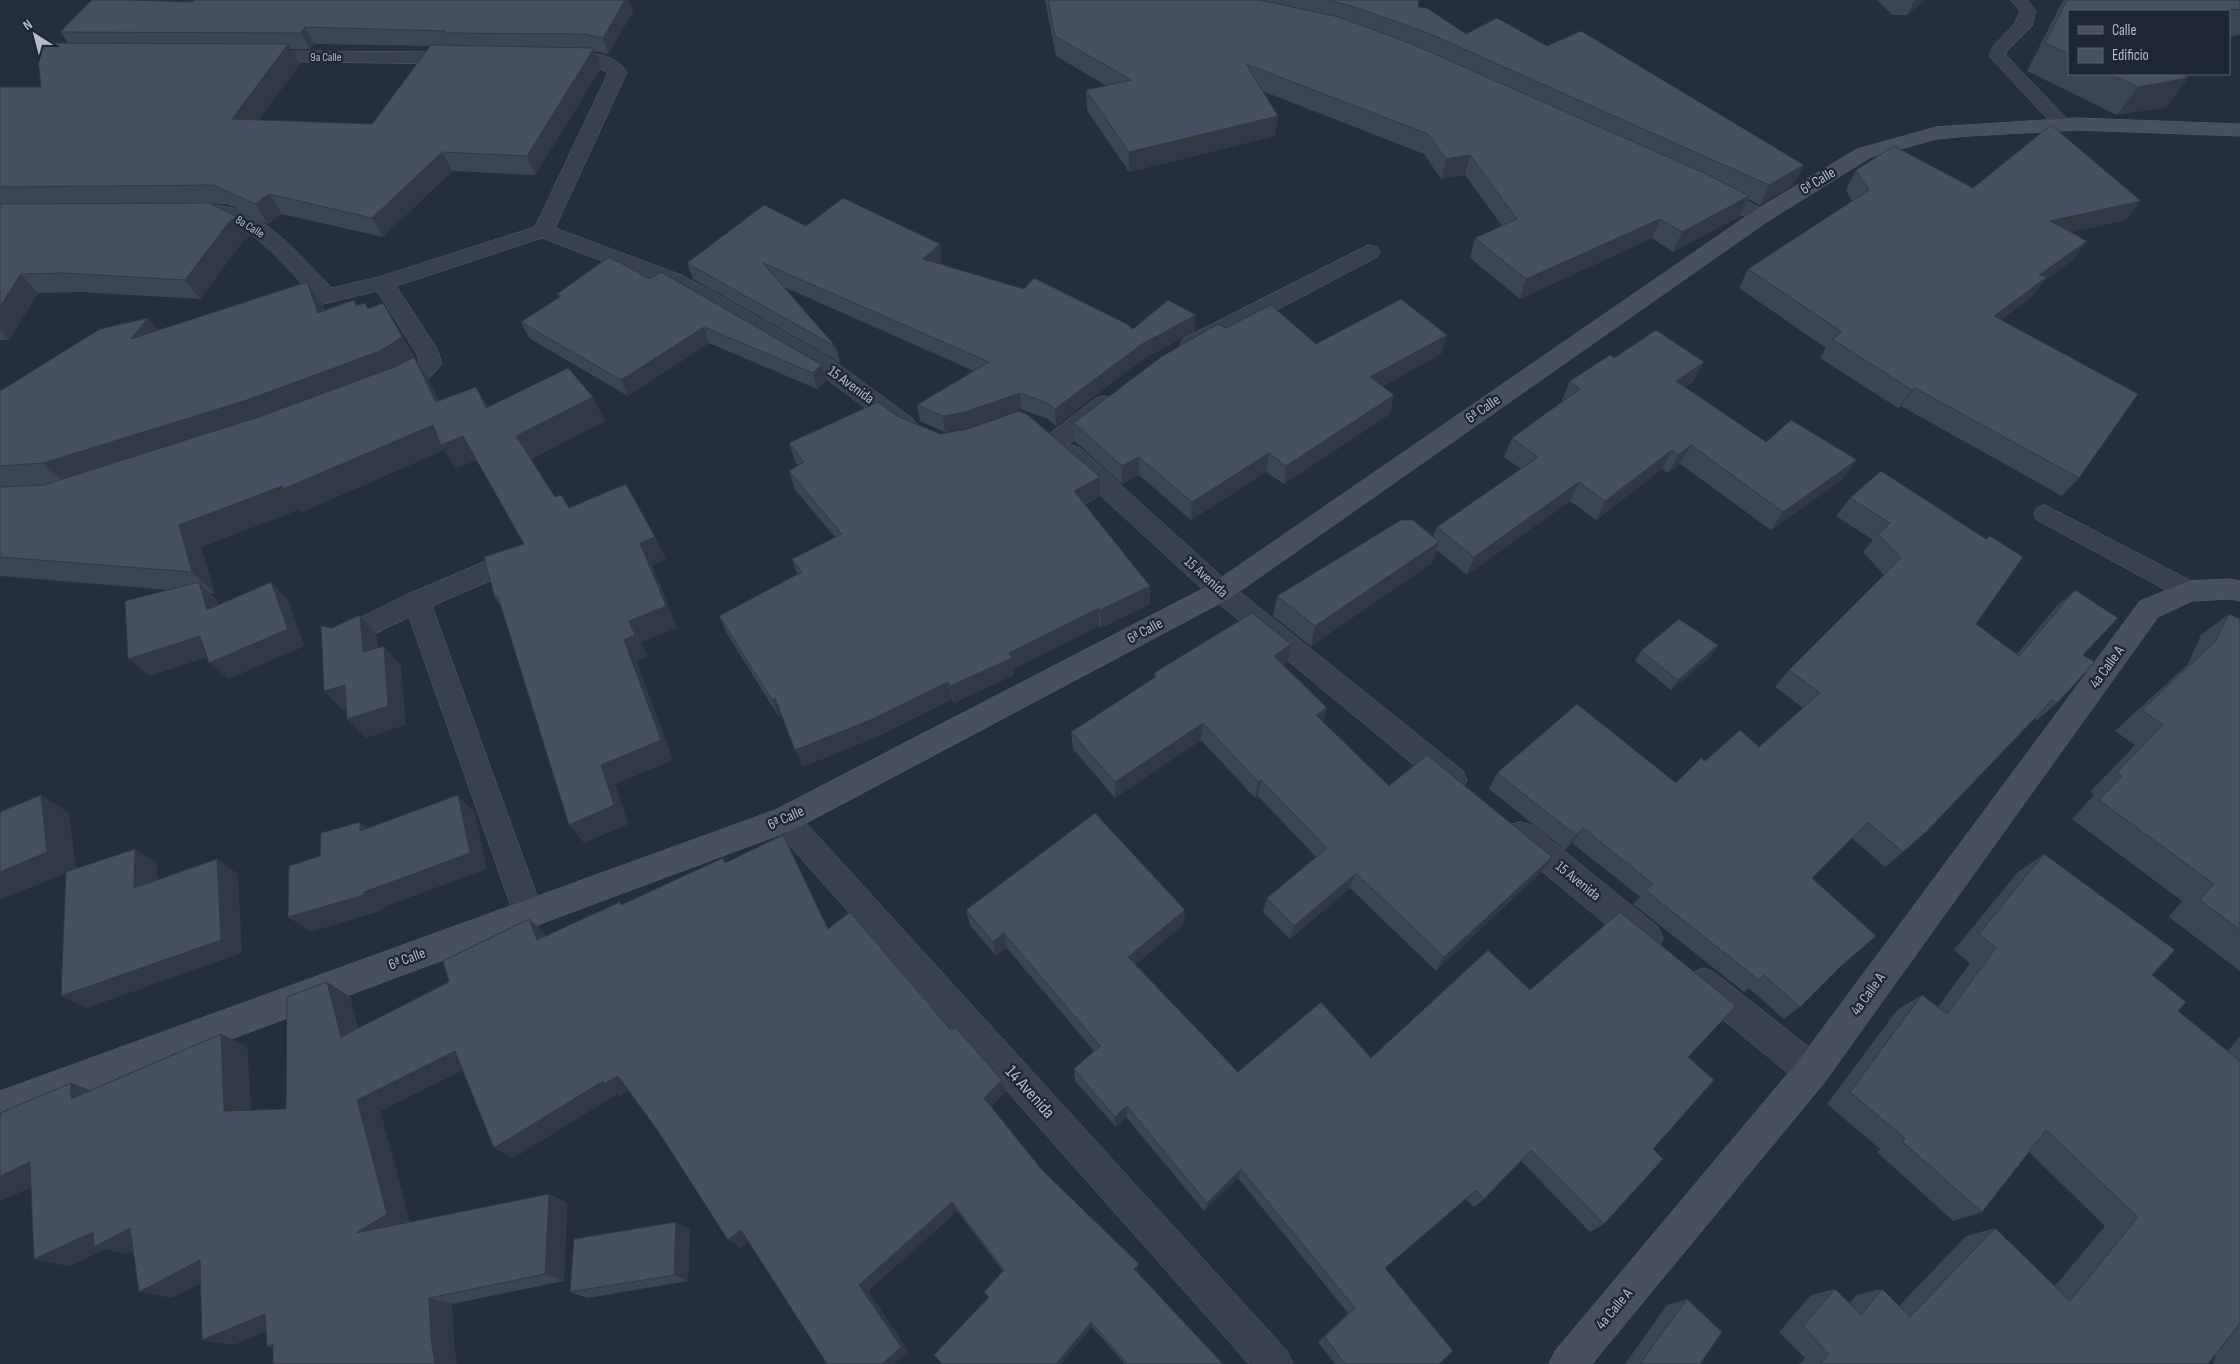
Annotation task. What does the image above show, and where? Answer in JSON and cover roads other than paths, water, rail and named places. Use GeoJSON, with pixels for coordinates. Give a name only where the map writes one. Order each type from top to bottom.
{"type":"FeatureCollection","features":[{"type":"Feature","properties":{"kind":"main road","name":"6ª Calle"},"geometry":{"type":"LineString","coordinates":[[0,1108],[785,820],[1221,591],[1760,216],[1864,153],[1936,133],[2062,124],[2240,130]]}},
{"type":"Feature","properties":{"kind":"main road"},"geometry":{"type":"LineString","coordinates":[[2189,591],[2231,589],[2240,591]]}},
{"type":"Feature","properties":{"kind":"main road","name":"4a Calle A"},"geometry":{"type":"LineString","coordinates":[[1568,1364],[1812,1071],[2149,608],[2189,591]]}},
{"type":"Feature","properties":{"kind":"street","name":"9a Calle"},"geometry":{"type":"LineString","coordinates":[[238,57],[474,58]]}},
{"type":"Feature","properties":{"kind":"street"},"geometry":{"type":"LineString","coordinates":[[260,312],[383,283],[543,231],[618,72],[608,62],[591,58],[542,58]]}},
{"type":"Feature","properties":{"kind":"street"},"geometry":{"type":"LineString","coordinates":[[1694,184],[1760,216]]}},
{"type":"Feature","properties":{"kind":"street","name":"8a Calle"},"geometry":{"type":"LineString","coordinates":[[178,213],[227,213],[261,231],[328,297]]}},
{"type":"Feature","properties":{"kind":"street","name":"15 Avenida"},"geometry":{"type":"LineString","coordinates":[[543,231],[673,280],[705,296],[829,369],[910,428],[926,436]]}},
{"type":"Feature","properties":{"kind":"street"},"geometry":{"type":"LineString","coordinates":[[1176,353],[1369,252]]}},
{"type":"Feature","properties":{"kind":"street"},"geometry":{"type":"LineString","coordinates":[[369,396],[421,373],[431,363],[428,353],[383,283]]}},
{"type":"Feature","properties":{"kind":"street","name":"15 Avenida"},"geometry":{"type":"LineString","coordinates":[[1119,392],[1047,434],[1221,591],[1474,797]]}},
{"type":"Feature","properties":{"kind":"street"},"geometry":{"type":"LineString","coordinates":[[350,636],[416,601],[501,565]]}},
{"type":"Feature","properties":{"kind":"street"},"geometry":{"type":"LineString","coordinates":[[416,601],[528,915]]}},
{"type":"Feature","properties":{"kind":"street","name":"15 Avenida"},"geometry":{"type":"LineString","coordinates":[[1497,816],[1812,1071]]}},
{"type":"Feature","properties":{"kind":"street","name":"14 Avenida"},"geometry":{"type":"LineString","coordinates":[[785,820],[1274,1364]]}},
{"type":"Feature","properties":{"kind":"lane"},"geometry":{"type":"LineString","coordinates":[[2019,0],[2028,11],[2026,23],[1999,49],[1997,56],[2062,124]]}},
{"type":"Feature","properties":{"kind":"lane"},"geometry":{"type":"LineString","coordinates":[[2046,514],[2189,591]]}}]}
